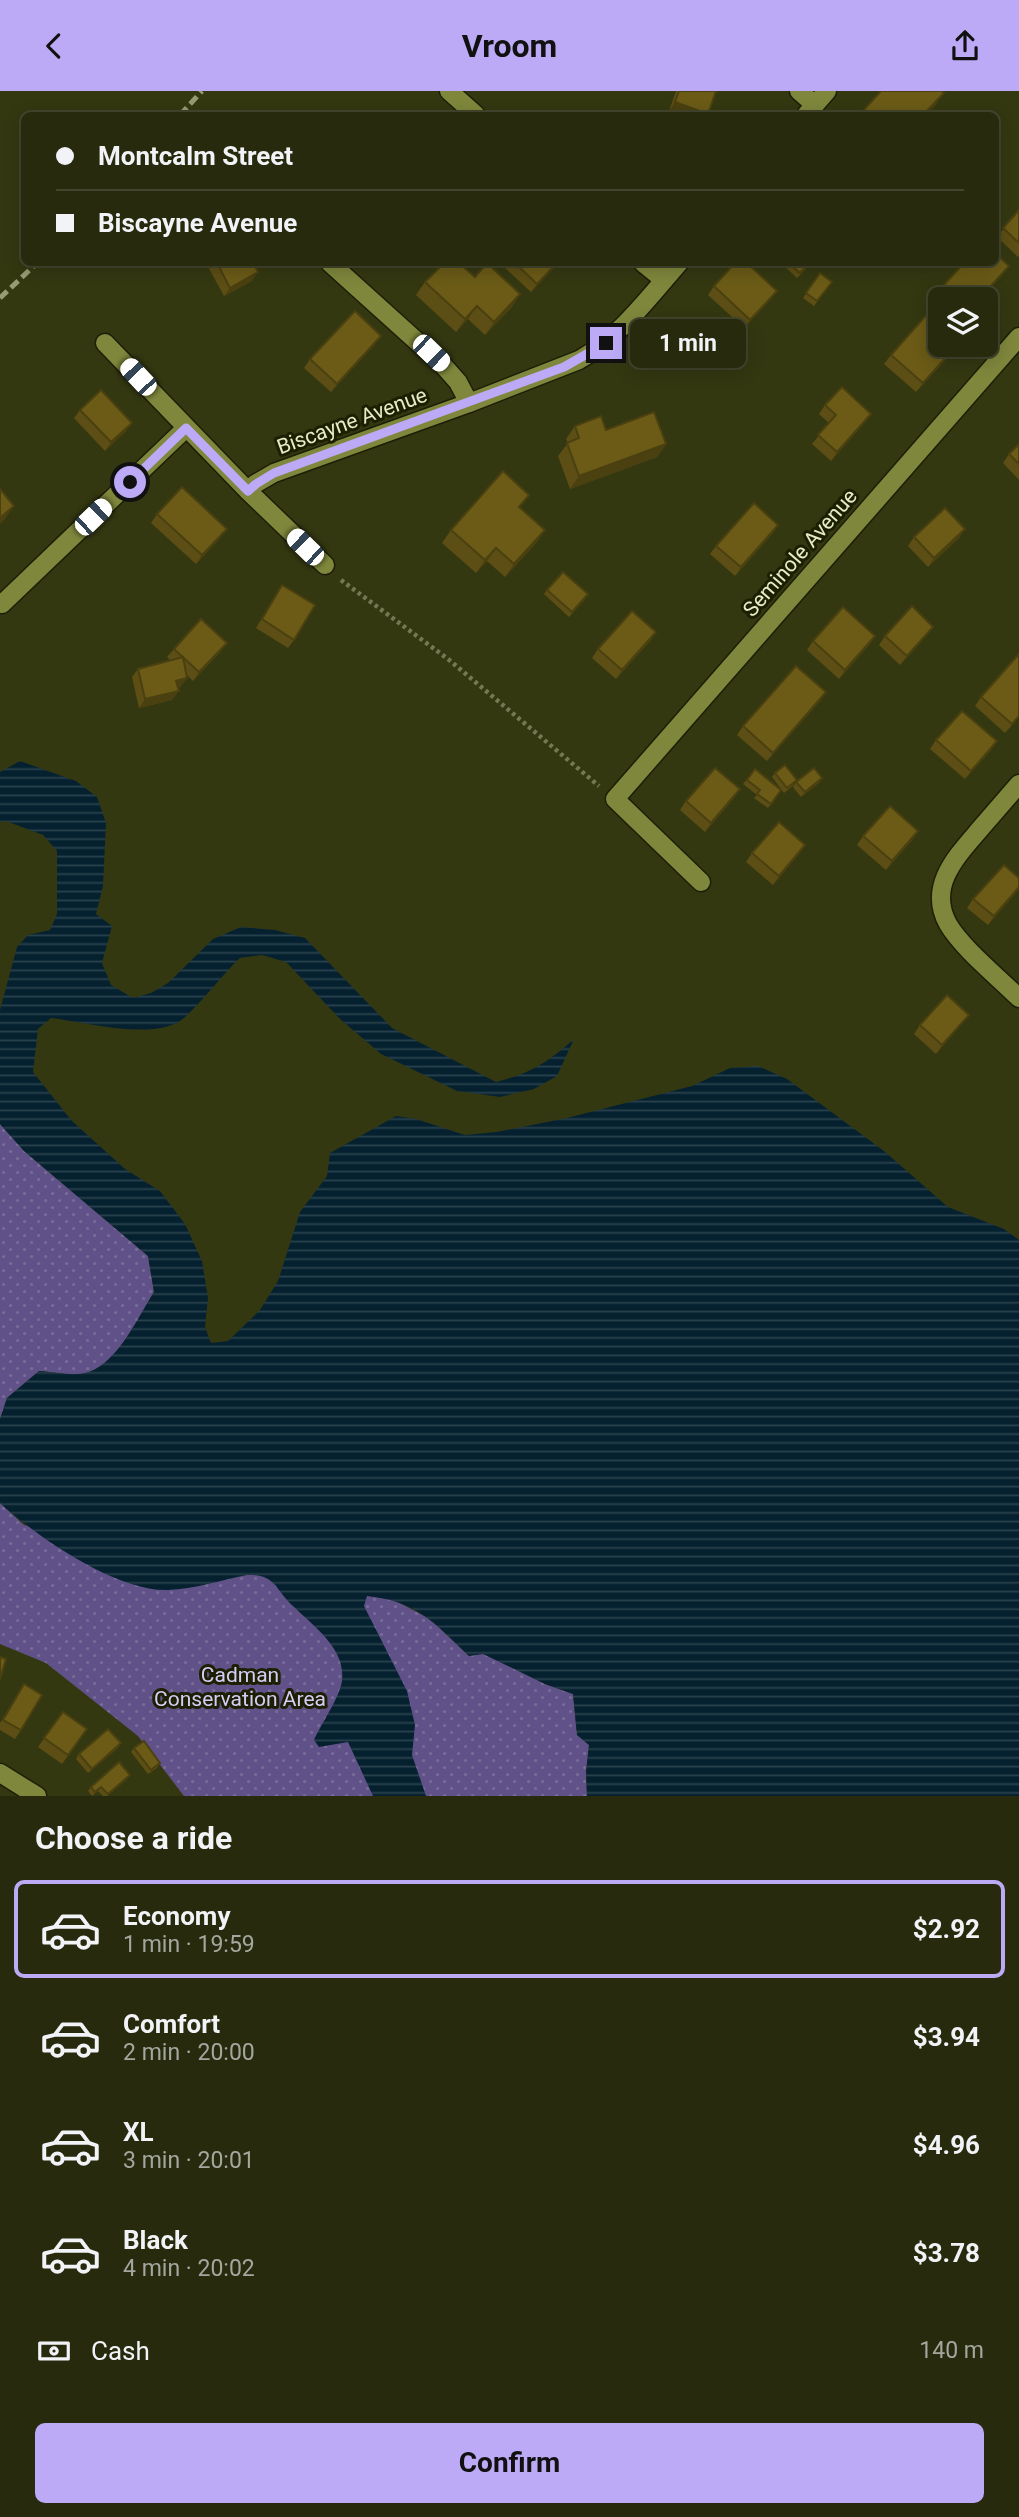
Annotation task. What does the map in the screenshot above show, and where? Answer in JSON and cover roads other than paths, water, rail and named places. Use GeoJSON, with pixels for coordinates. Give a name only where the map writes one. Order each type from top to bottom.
{"type":"FeatureCollection","features":[{"type":"Feature","properties":{"kind":"street"},"geometry":{"type":"LineString","coordinates":[[449,91],[473,112]]}},
{"type":"Feature","properties":{"kind":"street"},"geometry":{"type":"LineString","coordinates":[[799,91],[811,110],[828,91]]}},
{"type":"Feature","properties":{"kind":"street"},"geometry":{"type":"LineString","coordinates":[[333,266],[442,364],[469,403]]}},
{"type":"Feature","properties":{"kind":"street"},"geometry":{"type":"LineString","coordinates":[[647,266],[664,280]]}},
{"type":"Feature","properties":{"kind":"street","name":"Biscayne Avenue"},"geometry":{"type":"LineString","coordinates":[[248,491],[274,473],[469,403],[564,367],[594,352],[627,322],[676,266]]}},
{"type":"Feature","properties":{"kind":"street","name":"Seminole Avenue"},"geometry":{"type":"LineString","coordinates":[[701,882],[615,799],[1019,337]]}},
{"type":"Feature","properties":{"kind":"street"},"geometry":{"type":"LineString","coordinates":[[105,343],[248,491],[324,565]]}},
{"type":"Feature","properties":{"kind":"street"},"geometry":{"type":"LineString","coordinates":[[2,604],[186,428]]}},
{"type":"Feature","properties":{"kind":"street"},"geometry":{"type":"LineString","coordinates":[[1019,784],[951,864],[944,877],[940,900],[955,934],[1019,998]]}},
{"type":"Feature","properties":{"kind":"street"},"geometry":{"type":"LineString","coordinates":[[0,1773],[37,1796]]}},
{"type":"Feature","properties":{"kind":"water"},"geometry":{"type":"Polygon","coordinates":[[[20,761],[76,781],[97,797],[106,823],[103,886],[96,914],[112,926],[102,963],[111,985],[133,998],[151,993],[168,983],[213,939],[241,927],[275,930],[305,938],[392,1028],[496,1082],[538,1066],[574,1039],[557,1076],[534,1089],[500,1097],[457,1091],[381,1054],[340,1019],[286,962],[262,955],[240,958],[184,1018],[172,1025],[139,1030],[51,1018],[38,1029],[33,1072],[71,1120],[125,1169],[160,1191],[185,1224],[202,1261],[208,1298],[205,1327],[211,1343],[228,1341],[260,1310],[278,1281],[300,1212],[327,1176],[330,1153],[396,1116],[416,1119],[465,1135],[496,1132],[567,1118],[692,1086],[730,1068],[758,1066],[787,1079],[884,1151],[948,1207],[1004,1229],[1019,1240],[1019,1796],[587,1796],[589,1745],[577,1735],[573,1694],[545,1684],[483,1654],[469,1656],[424,1615],[399,1603],[367,1596],[364,1606],[407,1691],[415,1725],[412,1755],[426,1796],[373,1796],[348,1742],[319,1747],[314,1740],[340,1688],[342,1669],[339,1658],[334,1648],[270,1580],[257,1575],[247,1575],[168,1590],[125,1582],[56,1546],[0,1503],[0,1419],[7,1398],[39,1371],[77,1374],[99,1367],[118,1349],[154,1292],[148,1256],[24,1151],[0,1124],[0,1010],[17,947],[28,935],[50,930],[57,914],[57,851],[43,835],[6,821],[0,822],[0,772],[20,761]]]}},
{"type":"Feature","properties":{"kind":"railway"},"geometry":{"type":"LineString","coordinates":[[183,112],[202,91]]}},
{"type":"Feature","properties":{"kind":"railway"},"geometry":{"type":"LineString","coordinates":[[0,298],[34,266]]}},
{"type":"Feature","properties":{"kind":"park label","name":"Cadman Conservation Area"},"geometry":{"type":"Point","coordinates":[240,1687]}}]}
